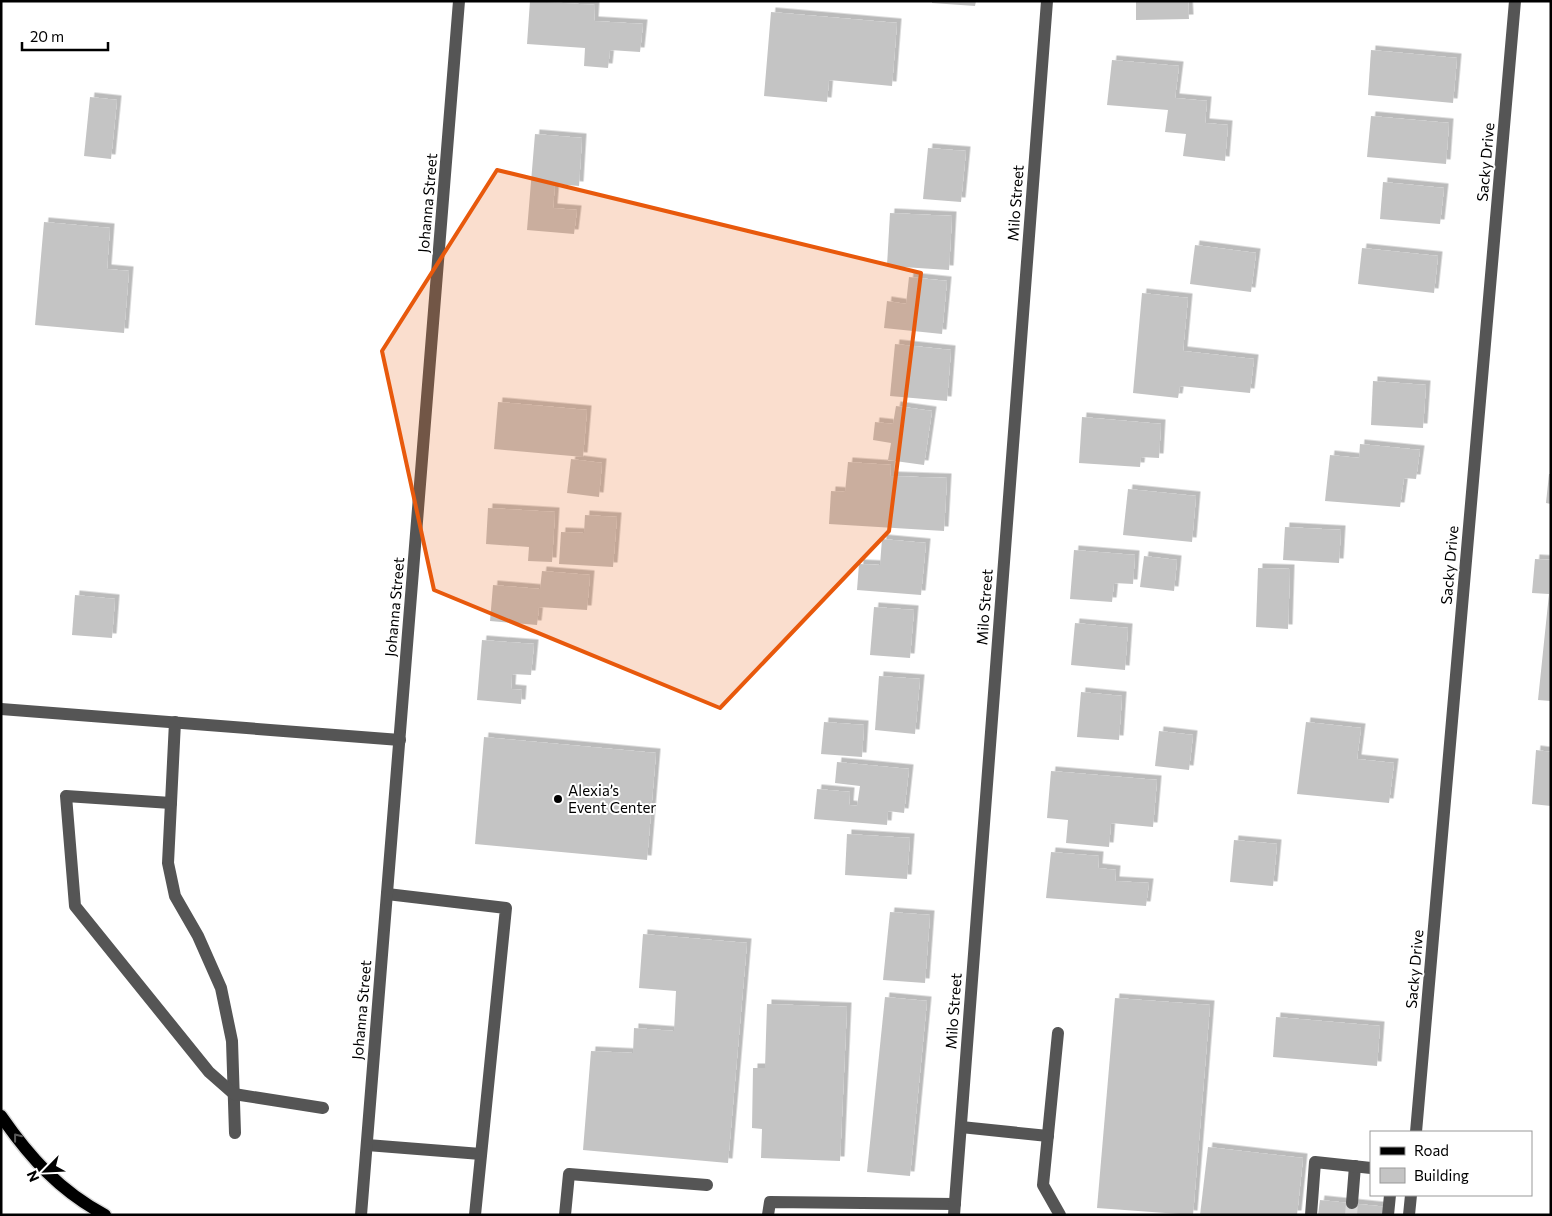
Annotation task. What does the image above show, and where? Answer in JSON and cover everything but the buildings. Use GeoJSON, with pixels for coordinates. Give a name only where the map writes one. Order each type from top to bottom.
{"type":"FeatureCollection","features":[{"type":"Feature","properties":{"kind":"main road"},"geometry":{"type":"LineString","coordinates":[[1,1116],[16,1138],[54,1181],[88,1206],[105,1215]]}},
{"type":"Feature","properties":{"kind":"street","name":"Johanna Street"},"geometry":{"type":"LineString","coordinates":[[361,1215],[459,1]]}},
{"type":"Feature","properties":{"kind":"street","name":"Milo Street"},"geometry":{"type":"LineString","coordinates":[[955,1209],[1047,1]]}},
{"type":"Feature","properties":{"kind":"street","name":"Sacky Drive"},"geometry":{"type":"LineString","coordinates":[[1416,1131],[1515,1]]}},
{"type":"Feature","properties":{"kind":"street"},"geometry":{"type":"LineString","coordinates":[[1,709],[400,740]]}},
{"type":"Feature","properties":{"kind":"street"},"geometry":{"type":"LineString","coordinates":[[176,722],[168,863],[174,896],[198,936],[221,988],[232,1041],[235,1133]]}},
{"type":"Feature","properties":{"kind":"street"},"geometry":{"type":"LineString","coordinates":[[171,803],[66,796],[75,906],[209,1072],[234,1094],[324,1108]]}},
{"type":"Feature","properties":{"kind":"street"},"geometry":{"type":"LineString","coordinates":[[387,894],[506,908],[475,1215]]}},
{"type":"Feature","properties":{"kind":"street"},"geometry":{"type":"LineString","coordinates":[[1058,1033],[1043,1185],[1060,1215]]}},
{"type":"Feature","properties":{"kind":"street"},"geometry":{"type":"LineString","coordinates":[[961,1127],[1048,1136]]}},
{"type":"Feature","properties":{"kind":"street"},"geometry":{"type":"LineString","coordinates":[[367,1145],[481,1154]]}},
{"type":"Feature","properties":{"kind":"street"},"geometry":{"type":"LineString","coordinates":[[1311,1215],[1315,1162],[1370,1168]]}},
{"type":"Feature","properties":{"kind":"street"},"geometry":{"type":"LineString","coordinates":[[1352,1203],[1355,1166]]}},
{"type":"Feature","properties":{"kind":"street"},"geometry":{"type":"LineString","coordinates":[[565,1215],[569,1174],[707,1185]]}},
{"type":"Feature","properties":{"kind":"street"},"geometry":{"type":"LineString","coordinates":[[1388,1215],[1390,1196]]}},
{"type":"Feature","properties":{"kind":"street"},"geometry":{"type":"LineString","coordinates":[[1409,1215],[1411,1196]]}},
{"type":"Feature","properties":{"kind":"street"},"geometry":{"type":"LineString","coordinates":[[768,1215],[770,1202],[955,1209]]}},
{"type":"Feature","properties":{"kind":"highlighted area"},"geometry":{"type":"Polygon","coordinates":[[[497,170],[921,273],[889,531],[720,708],[434,590],[382,351],[497,170]]]}},
{"type":"Feature","properties":{"kind":"tunnel"},"geometry":{"type":"LineString","coordinates":[[1351,1215],[1352,1203]]}},
{"type":"Feature","properties":{"kind":"place","name":"Alexia’s Event Center"},"geometry":{"type":"Point","coordinates":[558,799]}}]}
